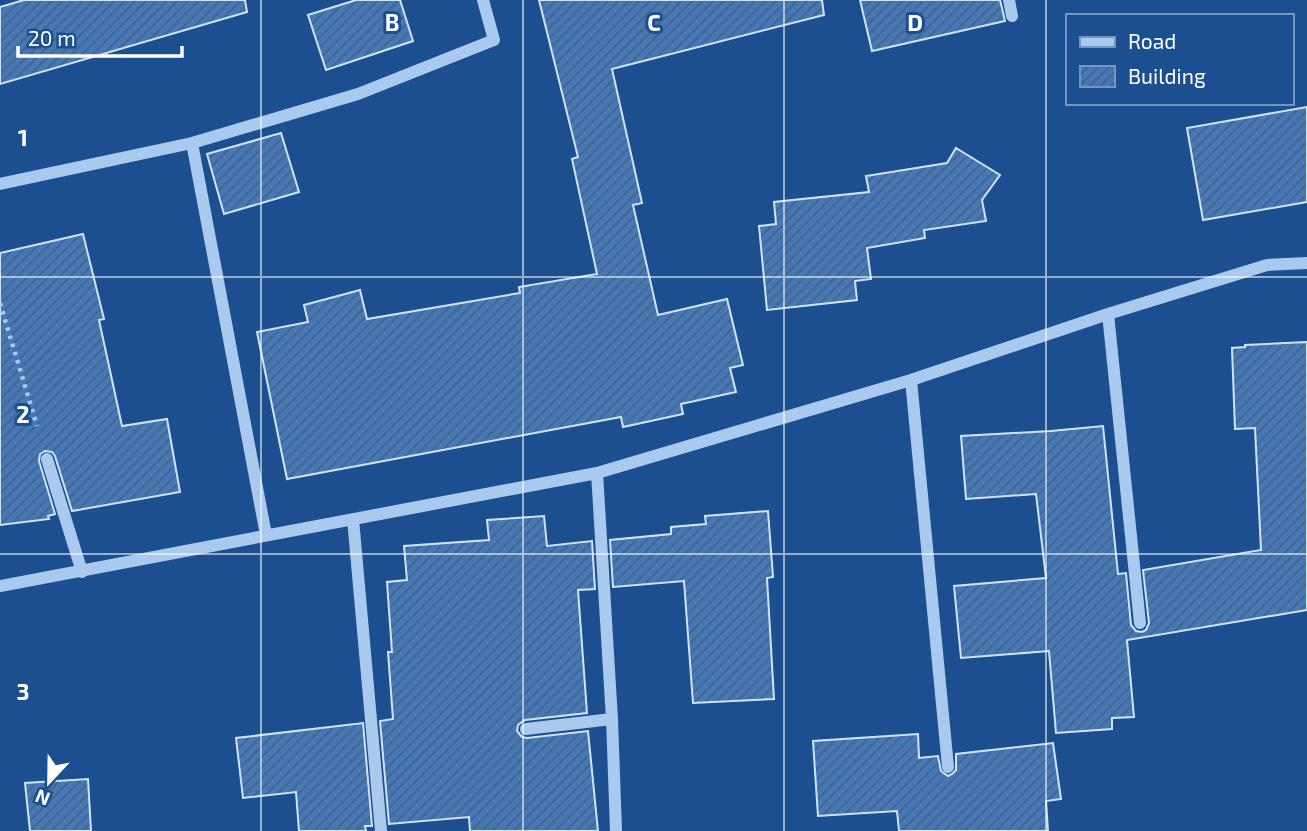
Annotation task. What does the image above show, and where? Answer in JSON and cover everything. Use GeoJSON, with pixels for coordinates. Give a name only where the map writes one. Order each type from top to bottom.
{"type":"FeatureCollection","features":[{"type":"Feature","properties":{"kind":"street"},"geometry":{"type":"LineString","coordinates":[[0,184],[192,143],[358,94],[494,40],[483,0]]}},
{"type":"Feature","properties":{"kind":"street"},"geometry":{"type":"LineString","coordinates":[[1009,0],[1012,16]]}},
{"type":"Feature","properties":{"kind":"street"},"geometry":{"type":"LineString","coordinates":[[192,143],[267,535]]}},
{"type":"Feature","properties":{"kind":"street"},"geometry":{"type":"LineString","coordinates":[[0,586],[597,473],[911,380],[1108,314],[1267,265],[1307,263]]}},
{"type":"Feature","properties":{"kind":"street"},"geometry":{"type":"LineString","coordinates":[[1108,314],[1140,623]]}},
{"type":"Feature","properties":{"kind":"street"},"geometry":{"type":"LineString","coordinates":[[911,380],[948,767]]}},
{"type":"Feature","properties":{"kind":"street"},"geometry":{"type":"LineString","coordinates":[[47,459],[82,572]]}},
{"type":"Feature","properties":{"kind":"street"},"geometry":{"type":"LineString","coordinates":[[597,473],[616,831]]}},
{"type":"Feature","properties":{"kind":"street"},"geometry":{"type":"LineString","coordinates":[[354,519],[381,831]]}},
{"type":"Feature","properties":{"kind":"street"},"geometry":{"type":"LineString","coordinates":[[526,729],[612,719]]}},
{"type":"Feature","properties":{"kind":"path"},"geometry":{"type":"LineString","coordinates":[[0,303],[47,459]]}},
{"type":"Feature","properties":{"kind":"building"},"geometry":{"type":"Polygon","coordinates":[[[24,0],[245,0],[247,12],[0,84],[0,7],[24,0]]]}},
{"type":"Feature","properties":{"kind":"building"},"geometry":{"type":"Polygon","coordinates":[[[356,0],[400,0],[413,41],[326,70],[308,15],[356,0]]]}},
{"type":"Feature","properties":{"kind":"building"},"geometry":{"type":"Polygon","coordinates":[[[539,0],[822,0],[824,15],[612,69],[642,203],[633,205],[658,315],[727,299],[743,365],[730,368],[736,392],[681,404],[683,414],[623,427],[621,417],[287,479],[257,332],[308,322],[304,305],[360,290],[367,319],[520,293],[519,287],[597,274],[572,159],[578,157],[539,0]]]}},
{"type":"Feature","properties":{"kind":"building"},"geometry":{"type":"Polygon","coordinates":[[[860,0],[1000,0],[1005,21],[872,51],[860,0]]]}},
{"type":"Feature","properties":{"kind":"building"},"geometry":{"type":"Polygon","coordinates":[[[1307,107],[1307,202],[1203,220],[1187,128],[1307,107]]]}},
{"type":"Feature","properties":{"kind":"building"},"geometry":{"type":"Polygon","coordinates":[[[281,133],[299,192],[224,214],[207,154],[281,133]]]}},
{"type":"Feature","properties":{"kind":"building"},"geometry":{"type":"Polygon","coordinates":[[[956,148],[1000,175],[982,200],[986,221],[924,230],[925,238],[867,248],[871,279],[855,281],[857,300],[767,310],[759,226],[776,224],[774,202],[869,192],[866,176],[947,163],[956,148]]]}},
{"type":"Feature","properties":{"kind":"building"},"geometry":{"type":"Polygon","coordinates":[[[83,234],[104,319],[99,320],[122,426],[167,419],[180,492],[72,511],[55,456],[52,452],[45,451],[40,454],[39,461],[55,514],[48,516],[49,519],[0,525],[0,253],[83,234]]]}},
{"type":"Feature","properties":{"kind":"building"},"geometry":{"type":"Polygon","coordinates":[[[1307,342],[1307,610],[1127,640],[1134,717],[1112,718],[1112,729],[1056,733],[1049,651],[961,658],[954,586],[1046,578],[1036,494],[966,499],[961,436],[1103,426],[1118,574],[1126,573],[1131,625],[1136,631],[1142,632],[1149,623],[1143,570],[1261,550],[1255,428],[1235,429],[1232,348],[1307,342]]]}},
{"type":"Feature","properties":{"kind":"building"},"geometry":{"type":"Polygon","coordinates":[[[768,511],[773,577],[767,578],[774,699],[693,703],[684,581],[613,587],[610,540],[671,534],[671,527],[706,524],[705,516],[768,511]]]}},
{"type":"Feature","properties":{"kind":"building"},"geometry":{"type":"Polygon","coordinates":[[[544,516],[547,546],[592,541],[595,589],[578,590],[587,713],[525,720],[518,725],[517,731],[527,738],[588,731],[598,831],[470,831],[469,817],[389,824],[380,721],[393,719],[387,582],[407,580],[404,546],[489,540],[487,520],[544,516]]]}},
{"type":"Feature","properties":{"kind":"building"},"geometry":{"type":"Polygon","coordinates":[[[363,723],[372,826],[365,826],[366,831],[299,831],[296,792],[243,798],[236,738],[363,723]]]}},
{"type":"Feature","properties":{"kind":"building"},"geometry":{"type":"Polygon","coordinates":[[[918,734],[919,758],[938,756],[941,771],[948,776],[956,770],[956,754],[1053,743],[1061,799],[1046,801],[1048,831],[899,831],[897,811],[818,816],[813,741],[918,734]]]}},
{"type":"Feature","properties":{"kind":"building"},"geometry":{"type":"Polygon","coordinates":[[[88,779],[91,831],[30,831],[25,783],[88,779]]]}}]}
